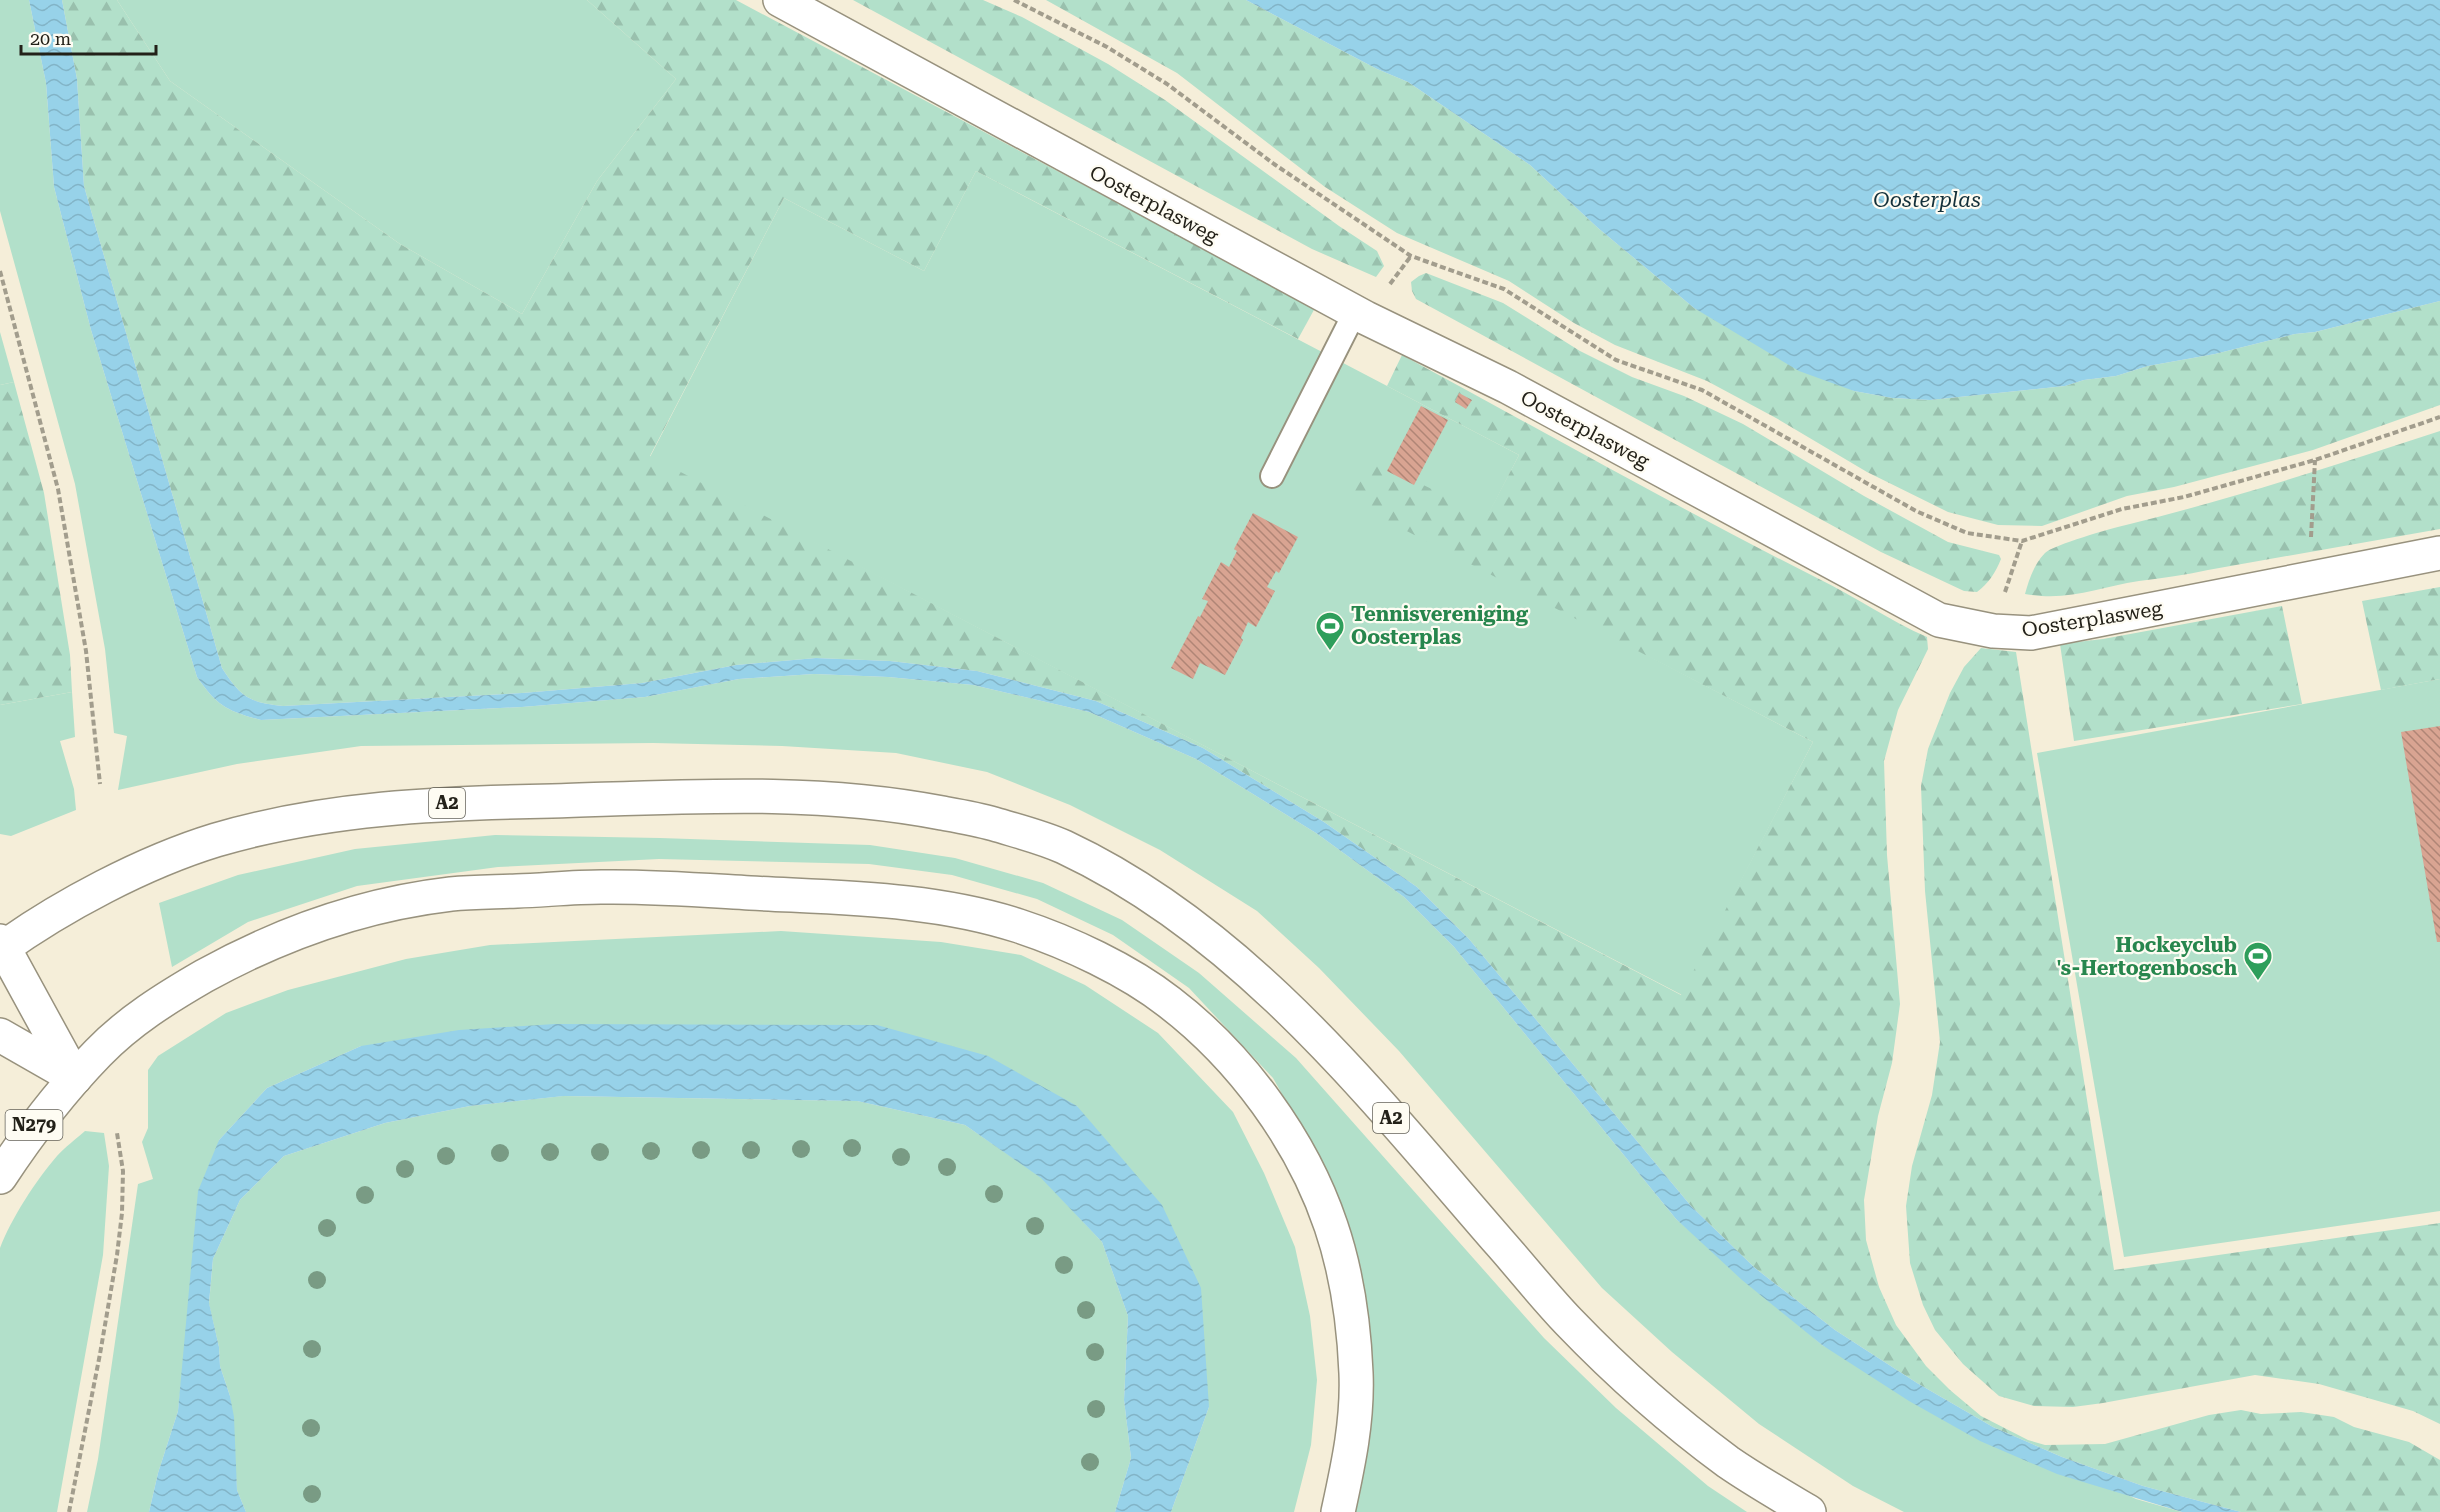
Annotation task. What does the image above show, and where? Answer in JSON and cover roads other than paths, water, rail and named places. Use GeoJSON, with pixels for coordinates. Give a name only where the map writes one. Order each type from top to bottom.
{"type":"FeatureCollection","features":[{"type":"Feature","properties":{"kind":"main road","name":"Oosterplasweg"},"geometry":{"type":"LineString","coordinates":[[780,0],[1355,312],[1508,387],[1939,620],[1993,631],[2031,633],[2440,553]]}},
{"type":"Feature","properties":{"kind":"main road","name":"A2"},"geometry":{"type":"LineString","coordinates":[[1,946],[60,912],[160,860],[208,843],[283,825],[390,809],[450,803],[758,795],[838,798],[918,808],[988,822],[1061,846],[1138,887],[1219,946],[1280,1000],[1363,1086],[1568,1321],[1637,1389],[1731,1464],[1809,1512]]}},
{"type":"Feature","properties":{"kind":"main road"},"geometry":{"type":"LineString","coordinates":[[75,1078],[99,1052],[150,1009],[238,957],[296,933],[351,915],[451,894],[602,887],[864,899],[951,909],[1018,926],[1092,954],[1168,1001],[1216,1045],[1259,1093],[1297,1149],[1332,1228],[1350,1305],[1357,1377],[1352,1448],[1338,1512]]}},
{"type":"Feature","properties":{"kind":"main road"},"geometry":{"type":"LineString","coordinates":[[1,946],[75,1078]]}},
{"type":"Feature","properties":{"kind":"main road"},"geometry":{"type":"LineString","coordinates":[[0,1035],[75,1078]]}},
{"type":"Feature","properties":{"kind":"main road","name":"N279"},"geometry":{"type":"LineString","coordinates":[[0,1177],[34,1126],[75,1078]]}},
{"type":"Feature","properties":{"kind":"lane"},"geometry":{"type":"LineString","coordinates":[[1272,476],[1355,312]]}},
{"type":"Feature","properties":{"kind":"water"},"geometry":{"type":"Polygon","coordinates":[[[29,0],[62,0],[77,79],[84,186],[222,668],[240,692],[253,700],[283,706],[522,693],[642,683],[736,665],[816,658],[890,661],[977,671],[1096,701],[1203,748],[1324,822],[1417,887],[1469,939],[1691,1206],[1755,1268],[1835,1330],[1917,1383],[1993,1427],[2062,1457],[2143,1486],[2241,1512],[2182,1512],[2057,1474],[1980,1441],[1909,1401],[1822,1345],[1742,1280],[1676,1219],[1454,947],[1404,897],[1316,833],[1196,759],[1089,712],[973,685],[888,677],[814,674],[739,679],[645,697],[522,707],[261,720],[239,714],[224,706],[211,695],[197,677],[91,330],[54,187],[46,83],[29,0]]]}},
{"type":"Feature","properties":{"kind":"water","name":"Oosterplas"},"geometry":{"type":"Polygon","coordinates":[[[1246,0],[2440,0],[2440,301],[2315,332],[2295,334],[2215,354],[2148,366],[2116,376],[2084,380],[2065,386],[1930,400],[1892,398],[1854,391],[1799,371],[1694,308],[1598,228],[1530,165],[1408,82],[1377,69],[1246,0]]]}},
{"type":"Feature","properties":{"kind":"water"},"geometry":{"type":"Polygon","coordinates":[[[555,1024],[877,1025],[988,1056],[1077,1106],[1162,1205],[1201,1288],[1209,1407],[1171,1512],[1115,1512],[1131,1458],[1124,1400],[1128,1316],[1102,1242],[1041,1178],[965,1125],[857,1101],[564,1096],[470,1106],[385,1123],[284,1156],[240,1200],[213,1259],[209,1303],[219,1347],[220,1366],[234,1417],[237,1490],[246,1512],[149,1512],[158,1473],[178,1411],[198,1191],[219,1140],[267,1088],[361,1046],[459,1030],[555,1024]]]}},
{"type":"Feature","properties":{"kind":"place","name":"Tennisvereniging Oosterplas"},"geometry":{"type":"Point","coordinates":[1330,652]}},
{"type":"Feature","properties":{"kind":"place","name":"Hockeyclub 's-Hertogenbosch"},"geometry":{"type":"Point","coordinates":[2258,982]}}]}
